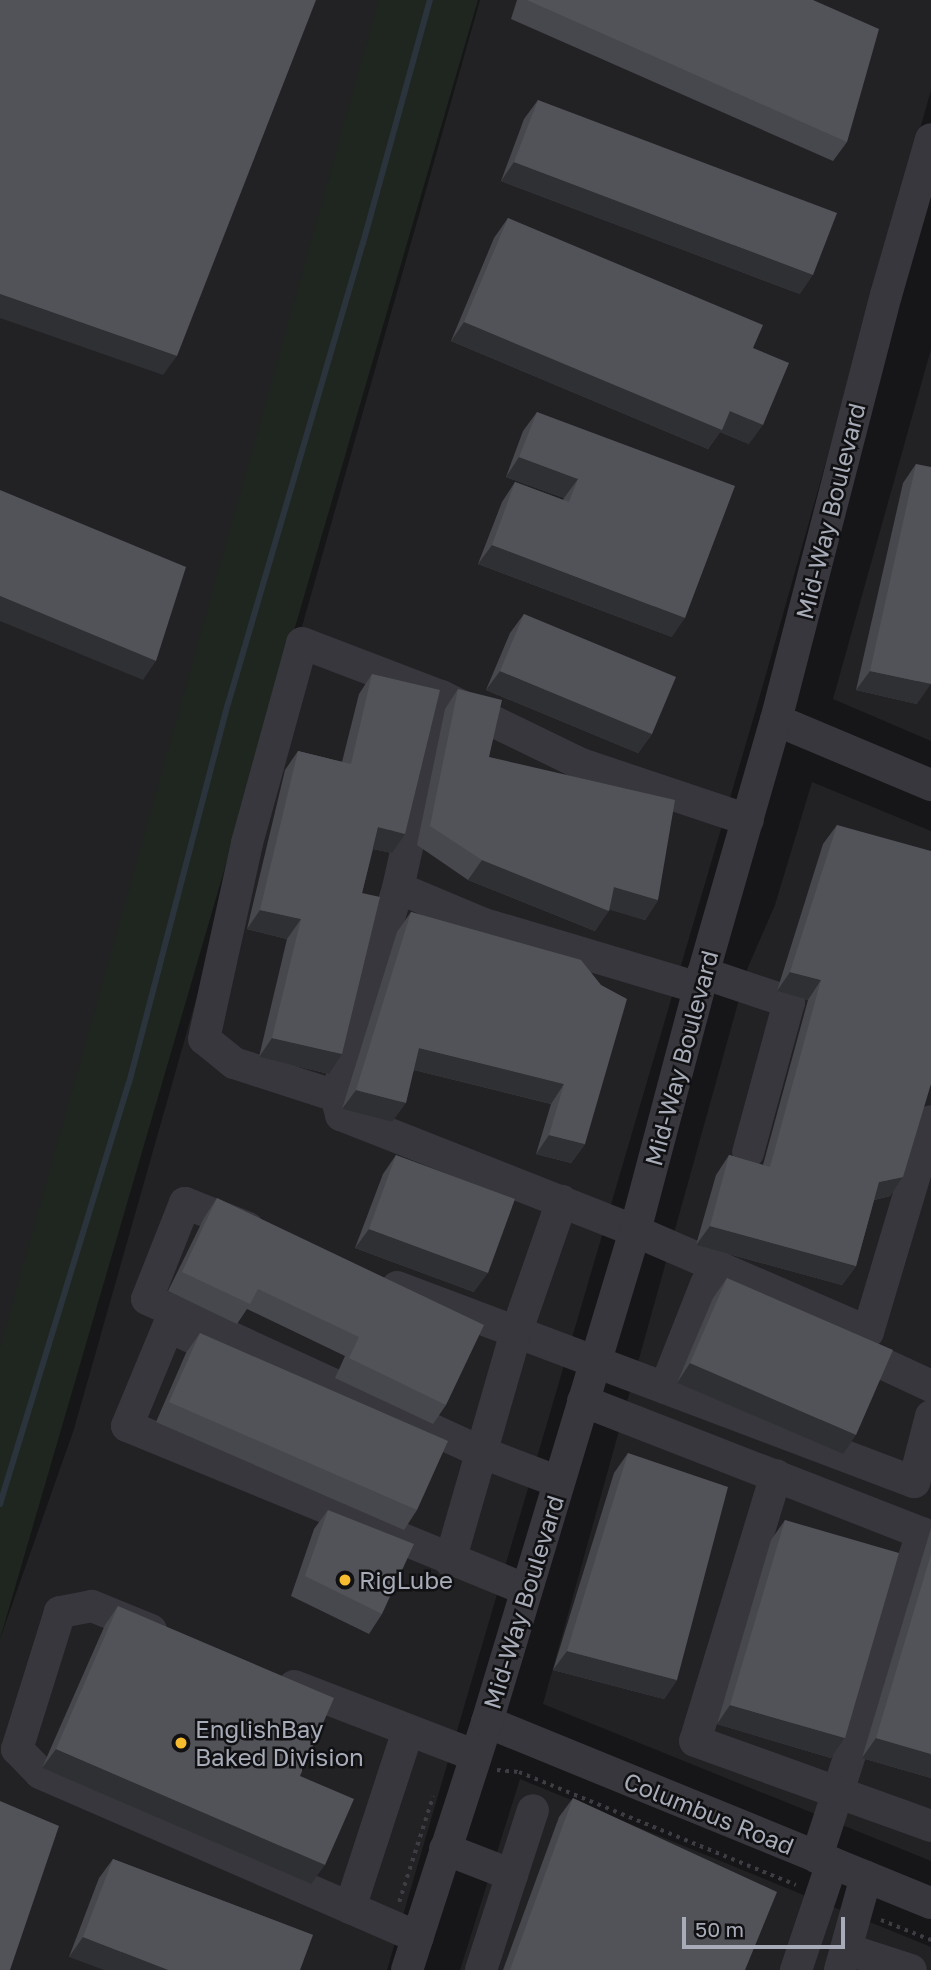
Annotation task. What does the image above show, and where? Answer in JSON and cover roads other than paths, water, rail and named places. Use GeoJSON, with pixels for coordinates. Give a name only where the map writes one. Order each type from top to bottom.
{"type":"FeatureCollection","features":[{"type":"Feature","properties":{"kind":"street","name":"Mid-Way Boulevard"},"geometry":{"type":"LineString","coordinates":[[407,1970],[487,1722],[632,1241],[701,980],[776,720],[886,295],[931,139]]}},
{"type":"Feature","properties":{"kind":"street"},"geometry":{"type":"LineString","coordinates":[[336,1096],[234,1063],[204,1039],[247,843],[302,643],[441,696],[581,764],[748,820]]}},
{"type":"Feature","properties":{"kind":"street"},"geometry":{"type":"LineString","coordinates":[[441,696],[398,888],[336,1096],[341,1115],[562,1201],[706,1284],[931,1387]]}},
{"type":"Feature","properties":{"kind":"street"},"geometry":{"type":"LineString","coordinates":[[776,720],[931,785]]}},
{"type":"Feature","properties":{"kind":"street"},"geometry":{"type":"LineString","coordinates":[[398,888],[484,924],[789,1002],[748,1153]]}},
{"type":"Feature","properties":{"kind":"street"},"geometry":{"type":"LineString","coordinates":[[632,1241],[868,1332],[931,1121]]}},
{"type":"Feature","properties":{"kind":"street"},"geometry":{"type":"LineString","coordinates":[[450,1561],[516,1333],[562,1201]]}},
{"type":"Feature","properties":{"kind":"street"},"geometry":{"type":"LineString","coordinates":[[274,1238],[184,1203],[147,1298],[482,1457]]}},
{"type":"Feature","properties":{"kind":"street"},"geometry":{"type":"LineString","coordinates":[[376,1278],[665,1388],[917,1511]]}},
{"type":"Feature","properties":{"kind":"street"},"geometry":{"type":"LineString","coordinates":[[665,1388],[706,1284]]}},
{"type":"Feature","properties":{"kind":"street"},"geometry":{"type":"LineString","coordinates":[[526,1590],[127,1426],[168,1327],[482,1457],[559,1482]]}},
{"type":"Feature","properties":{"kind":"street"},"geometry":{"type":"LineString","coordinates":[[583,1401],[776,1475],[917,1511]]}},
{"type":"Feature","properties":{"kind":"street"},"geometry":{"type":"LineString","coordinates":[[796,1970],[825,1860],[838,1793],[917,1511],[929,1430]]}},
{"type":"Feature","properties":{"kind":"street"},"geometry":{"type":"LineString","coordinates":[[776,1475],[695,1741],[931,1826]]}},
{"type":"Feature","properties":{"kind":"street"},"geometry":{"type":"LineString","coordinates":[[180,1641],[92,1606],[60,1612],[17,1749],[40,1773],[418,1937]]}},
{"type":"Feature","properties":{"kind":"street"},"geometry":{"type":"LineString","coordinates":[[269,1676],[476,1756]]}},
{"type":"Feature","properties":{"kind":"street","name":"Columbus Road"},"geometry":{"type":"LineString","coordinates":[[487,1722],[931,1903]]}},
{"type":"Feature","properties":{"kind":"street"},"geometry":{"type":"LineString","coordinates":[[350,1908],[408,1731]]}},
{"type":"Feature","properties":{"kind":"street"},"geometry":{"type":"LineString","coordinates":[[481,1970],[533,1810]]}},
{"type":"Feature","properties":{"kind":"street"},"geometry":{"type":"LineString","coordinates":[[445,1849],[512,1875]]}},
{"type":"Feature","properties":{"kind":"street"},"geometry":{"type":"LineString","coordinates":[[866,1877],[843,1959],[911,1970]]}},
{"type":"Feature","properties":{"kind":"waterway"},"geometry":{"type":"LineString","coordinates":[[0,1504],[129,1083],[228,704],[363,243],[430,0]]}},
{"type":"Feature","properties":{"kind":"place","name":"RigLube"},"geometry":{"type":"Point","coordinates":[345,1580]}},
{"type":"Feature","properties":{"kind":"place","name":"EnglishBay Baked Division"},"geometry":{"type":"Point","coordinates":[181,1743]}}]}
